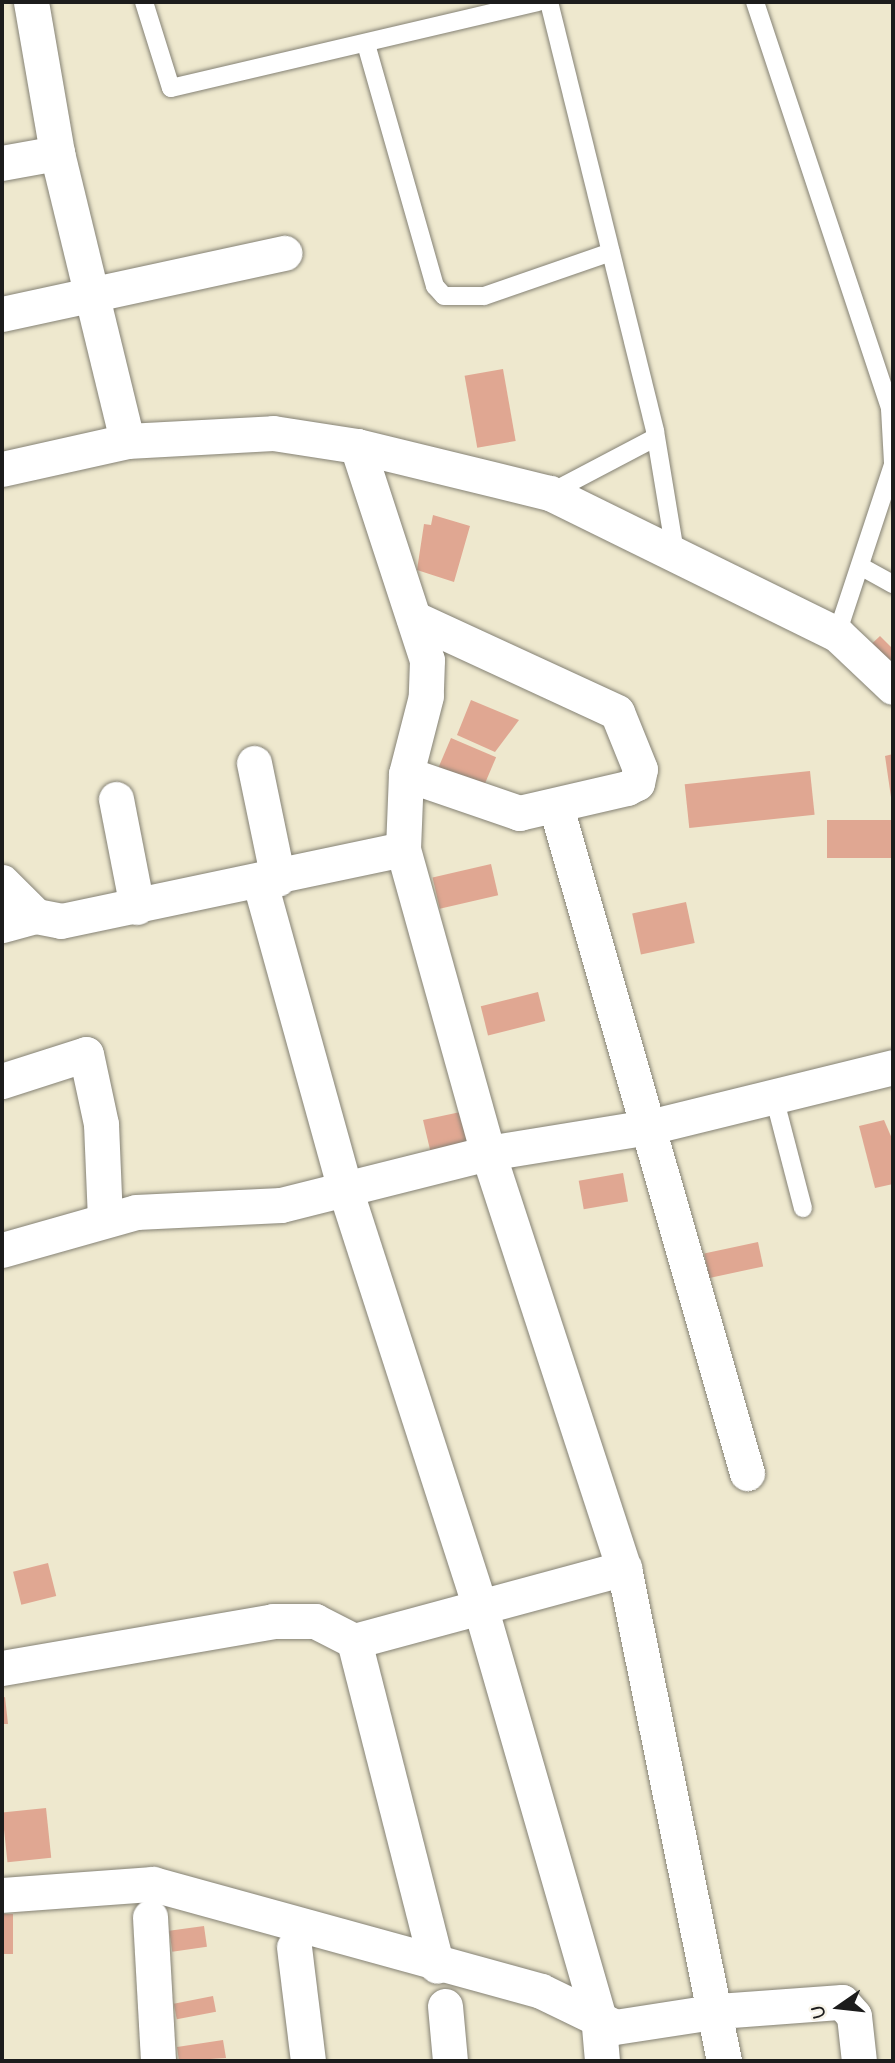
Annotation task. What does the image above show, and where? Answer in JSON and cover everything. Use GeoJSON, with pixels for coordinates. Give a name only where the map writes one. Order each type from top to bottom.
{"type":"FeatureCollection","features":[{"type":"Feature","properties":{"kind":"street"},"geometry":{"type":"LineString","coordinates":[[31,2],[57,153],[94,295],[127,441]]}},
{"type":"Feature","properties":{"kind":"street"},"geometry":{"type":"LineString","coordinates":[[2,163],[57,153]]}},
{"type":"Feature","properties":{"kind":"street"},"geometry":{"type":"LineString","coordinates":[[2,314],[285,253]]}},
{"type":"Feature","properties":{"kind":"street"},"geometry":{"type":"LineString","coordinates":[[2,469],[127,441],[273,433],[357,446],[550,493],[675,552],[837,634],[893,687]]}},
{"type":"Feature","properties":{"kind":"street"},"geometry":{"type":"LineString","coordinates":[[357,446],[414,618],[428,676],[406,774],[403,849],[488,1153],[624,1568],[718,2011],[724,2061]]}},
{"type":"Feature","properties":{"kind":"street"},"geometry":{"type":"LineString","coordinates":[[406,774],[487,807],[519,813],[556,807],[636,783],[640,769],[623,719],[414,618]]}},
{"type":"Feature","properties":{"kind":"street"},"geometry":{"type":"LineString","coordinates":[[254,764],[269,881],[345,1189],[480,1606],[598,2015],[602,2061]]}},
{"type":"Feature","properties":{"kind":"street"},"geometry":{"type":"LineString","coordinates":[[116,799],[137,906]]}},
{"type":"Feature","properties":{"kind":"street"},"geometry":{"type":"LineString","coordinates":[[556,807],[747,1473]]}},
{"type":"Feature","properties":{"kind":"street"},"geometry":{"type":"LineString","coordinates":[[2,925],[36,916],[61,921],[269,881],[403,849]]}},
{"type":"Feature","properties":{"kind":"street"},"geometry":{"type":"LineString","coordinates":[[2,881],[36,916]]}},
{"type":"Feature","properties":{"kind":"street"},"geometry":{"type":"LineString","coordinates":[[2,1081],[86,1054],[101,1124],[105,1218]]}},
{"type":"Feature","properties":{"kind":"street"},"geometry":{"type":"LineString","coordinates":[[2,1250],[105,1218],[281,1205],[488,1153],[649,1127],[773,1093],[893,1067]]}},
{"type":"Feature","properties":{"kind":"street"},"geometry":{"type":"LineString","coordinates":[[2,1668],[273,1621],[315,1620],[354,1641],[624,1568]]}},
{"type":"Feature","properties":{"kind":"street"},"geometry":{"type":"LineString","coordinates":[[354,1641],[437,1966]]}},
{"type":"Feature","properties":{"kind":"street"},"geometry":{"type":"LineString","coordinates":[[2,1895],[153,1884],[437,1966],[541,1991],[629,2028],[718,2011],[842,2002],[854,2016],[859,2061]]}},
{"type":"Feature","properties":{"kind":"street"},"geometry":{"type":"LineString","coordinates":[[150,1917],[158,2061]]}},
{"type":"Feature","properties":{"kind":"street"},"geometry":{"type":"LineString","coordinates":[[294,1947],[308,2061]]}},
{"type":"Feature","properties":{"kind":"street"},"geometry":{"type":"LineString","coordinates":[[445,2006],[450,2061]]}},
{"type":"Feature","properties":{"kind":"lane"},"geometry":{"type":"LineString","coordinates":[[144,2],[171,88],[537,2]]}},
{"type":"Feature","properties":{"kind":"lane"},"geometry":{"type":"LineString","coordinates":[[549,2],[611,252],[675,552]]}},
{"type":"Feature","properties":{"kind":"lane"},"geometry":{"type":"LineString","coordinates":[[755,2],[890,408],[893,464],[837,634]]}},
{"type":"Feature","properties":{"kind":"lane"},"geometry":{"type":"LineString","coordinates":[[366,44],[435,286],[444,296],[484,296],[611,252]]}},
{"type":"Feature","properties":{"kind":"lane"},"geometry":{"type":"LineString","coordinates":[[550,493],[653,439]]}},
{"type":"Feature","properties":{"kind":"lane"},"geometry":{"type":"LineString","coordinates":[[860,566],[893,584]]}},
{"type":"Feature","properties":{"kind":"lane"},"geometry":{"type":"LineString","coordinates":[[773,1093],[803,1208]]}},
{"type":"Feature","properties":{"kind":"building"},"geometry":{"type":"Polygon","coordinates":[[[503,369],[516,441],[477,448],[465,376],[503,369]]]}},
{"type":"Feature","properties":{"kind":"building"},"geometry":{"type":"Polygon","coordinates":[[[433,515],[470,526],[454,582],[417,570],[424,524],[431,525],[433,515]]]}},
{"type":"Feature","properties":{"kind":"building"},"geometry":{"type":"Polygon","coordinates":[[[880,636],[893,649],[893,681],[864,651],[880,636]]]}},
{"type":"Feature","properties":{"kind":"building"},"geometry":{"type":"Polygon","coordinates":[[[471,700],[519,720],[495,752],[457,735],[471,700]]]}},
{"type":"Feature","properties":{"kind":"building"},"geometry":{"type":"Polygon","coordinates":[[[451,738],[496,757],[481,792],[436,773],[451,738]]]}},
{"type":"Feature","properties":{"kind":"building"},"geometry":{"type":"Polygon","coordinates":[[[893,754],[893,804],[892,804],[885,756],[893,754]]]}},
{"type":"Feature","properties":{"kind":"building"},"geometry":{"type":"Polygon","coordinates":[[[810,771],[815,815],[689,828],[685,784],[810,771]]]}},
{"type":"Feature","properties":{"kind":"building"},"geometry":{"type":"Polygon","coordinates":[[[827,820],[893,820],[893,858],[827,858],[827,820]]]}},
{"type":"Feature","properties":{"kind":"building"},"geometry":{"type":"Polygon","coordinates":[[[491,864],[498,895],[440,909],[433,877],[491,864]]]}},
{"type":"Feature","properties":{"kind":"building"},"geometry":{"type":"Polygon","coordinates":[[[686,902],[695,943],[641,955],[632,913],[686,902]]]}},
{"type":"Feature","properties":{"kind":"building"},"geometry":{"type":"Polygon","coordinates":[[[538,992],[545,1021],[488,1035],[481,1006],[538,992]]]}},
{"type":"Feature","properties":{"kind":"building"},"geometry":{"type":"Polygon","coordinates":[[[465,1111],[472,1141],[432,1158],[423,1120],[465,1111]]]}},
{"type":"Feature","properties":{"kind":"building"},"geometry":{"type":"Polygon","coordinates":[[[884,1120],[893,1141],[893,1184],[875,1188],[859,1126],[884,1120]]]}},
{"type":"Feature","properties":{"kind":"building"},"geometry":{"type":"Polygon","coordinates":[[[623,1173],[628,1202],[584,1209],[579,1181],[623,1173]]]}},
{"type":"Feature","properties":{"kind":"building"},"geometry":{"type":"Polygon","coordinates":[[[758,1242],[763,1266],[709,1278],[704,1253],[758,1242]]]}},
{"type":"Feature","properties":{"kind":"building"},"geometry":{"type":"Polygon","coordinates":[[[48,1563],[56,1596],[21,1605],[13,1572],[48,1563]]]}},
{"type":"Feature","properties":{"kind":"building"},"geometry":{"type":"Polygon","coordinates":[[[5,1697],[8,1724],[2,1724],[2,1698],[5,1697]]]}},
{"type":"Feature","properties":{"kind":"building"},"geometry":{"type":"Polygon","coordinates":[[[46,1808],[51,1858],[7,1862],[2,1813],[46,1808]]]}},
{"type":"Feature","properties":{"kind":"building"},"geometry":{"type":"Polygon","coordinates":[[[2,1914],[13,1914],[13,1954],[2,1954],[2,1914]]]}},
{"type":"Feature","properties":{"kind":"building"},"geometry":{"type":"Polygon","coordinates":[[[204,1926],[207,1947],[172,1952],[169,1931],[204,1926]]]}},
{"type":"Feature","properties":{"kind":"building"},"geometry":{"type":"Polygon","coordinates":[[[213,1996],[216,2012],[177,2019],[174,2004],[213,1996]]]}},
{"type":"Feature","properties":{"kind":"building"},"geometry":{"type":"Polygon","coordinates":[[[223,2040],[226,2058],[179,2061],[177,2047],[223,2040]]]}}]}
